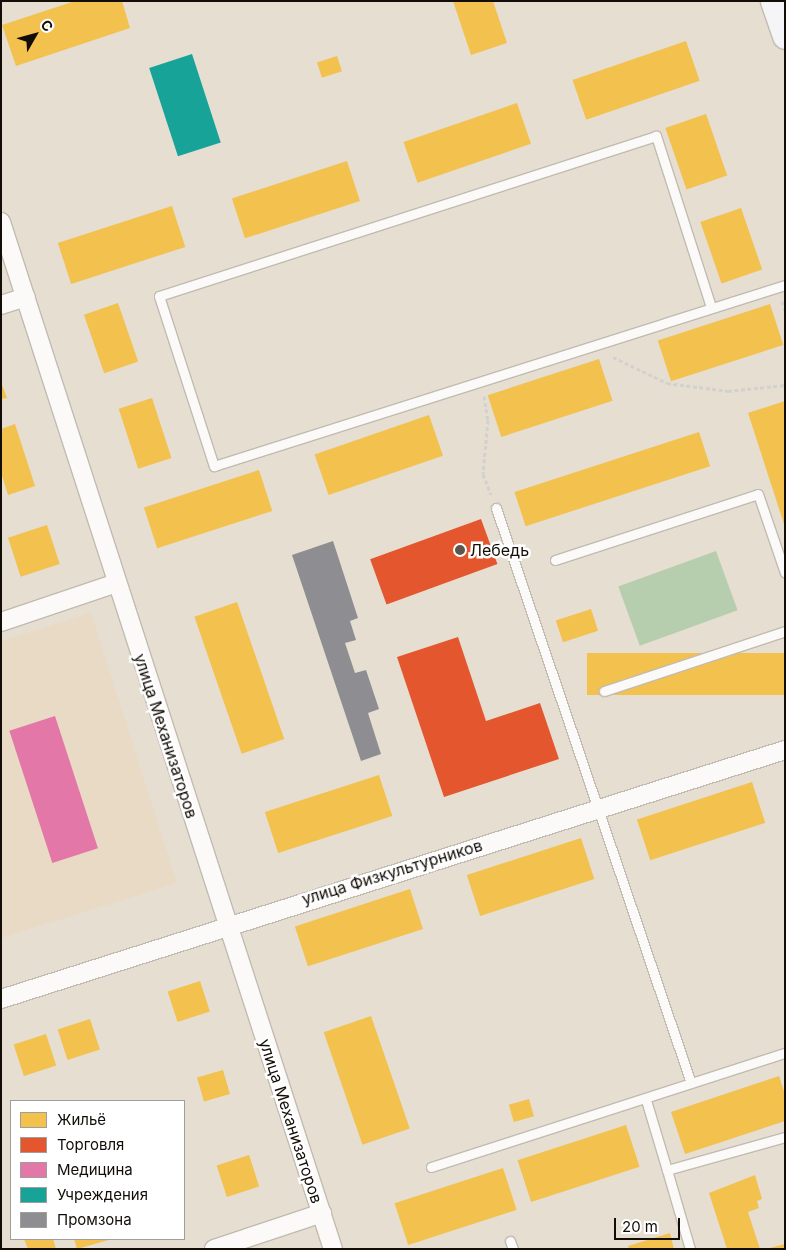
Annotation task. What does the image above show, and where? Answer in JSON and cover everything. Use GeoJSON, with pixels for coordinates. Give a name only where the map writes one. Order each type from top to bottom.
{"type":"FeatureCollection","features":[{"type":"Feature","properties":{"kind":"main road"},"geometry":{"type":"LineString","coordinates":[[773,1],[785,36]]}},
{"type":"Feature","properties":{"kind":"street","name":"улица Механизаторов"},"geometry":{"type":"LineString","coordinates":[[1,222],[333,1249]]}},
{"type":"Feature","properties":{"kind":"street"},"geometry":{"type":"LineString","coordinates":[[1,305],[26,297]]}},
{"type":"Feature","properties":{"kind":"street"},"geometry":{"type":"LineString","coordinates":[[1,622],[118,583]]}},
{"type":"Feature","properties":{"kind":"street","name":"улица Физкультурников"},"geometry":{"type":"LineString","coordinates":[[1,999],[227,924],[785,750]]}},
{"type":"Feature","properties":{"kind":"street"},"geometry":{"type":"LineString","coordinates":[[214,1249],[322,1213]]}},
{"type":"Feature","properties":{"kind":"lane"},"geometry":{"type":"LineString","coordinates":[[711,307],[656,136],[159,296],[214,466],[785,285]]}},
{"type":"Feature","properties":{"kind":"lane"},"geometry":{"type":"LineString","coordinates":[[555,560],[758,494],[785,573]]}},
{"type":"Feature","properties":{"kind":"lane"},"geometry":{"type":"LineString","coordinates":[[496,508],[691,1083]]}},
{"type":"Feature","properties":{"kind":"lane"},"geometry":{"type":"LineString","coordinates":[[604,690],[785,631]]}},
{"type":"Feature","properties":{"kind":"lane"},"geometry":{"type":"LineString","coordinates":[[430,1168],[646,1100],[691,1083],[785,1053]]}},
{"type":"Feature","properties":{"kind":"lane"},"geometry":{"type":"LineString","coordinates":[[646,1100],[690,1249]]}},
{"type":"Feature","properties":{"kind":"lane"},"geometry":{"type":"LineString","coordinates":[[667,1170],[785,1137]]}},
{"type":"Feature","properties":{"kind":"path"},"geometry":{"type":"LineString","coordinates":[[590,346],[667,383],[728,391],[785,385]]}},
{"type":"Feature","properties":{"kind":"path"},"geometry":{"type":"LineString","coordinates":[[479,381],[488,420],[483,474],[496,508]]}},
{"type":"Feature","properties":{"kind":"shaded area"},"geometry":{"type":"Polygon","coordinates":[[[91,613],[177,883],[1,938],[1,641],[91,613]]]}},
{"type":"Feature","properties":{"kind":"green space"},"geometry":{"type":"Polygon","coordinates":[[[716,551],[738,610],[640,646],[618,587],[716,551]]]}},
{"type":"Feature","properties":{"kind":"building: Жильё"},"geometry":{"type":"Polygon","coordinates":[[[75,1],[122,1],[130,28],[16,66],[2,25],[75,1]]]}},
{"type":"Feature","properties":{"kind":"building: Жильё"},"geometry":{"type":"Polygon","coordinates":[[[453,1],[493,1],[507,43],[471,55],[453,1]]]}},
{"type":"Feature","properties":{"kind":"building: Жильё"},"geometry":{"type":"Polygon","coordinates":[[[686,41],[700,81],[586,120],[573,80],[686,41]]]}},
{"type":"Feature","properties":{"kind":"building: Жильё"},"geometry":{"type":"Polygon","coordinates":[[[337,56],[342,71],[322,78],[317,62],[337,56]]]}},
{"type":"Feature","properties":{"kind":"building: Жильё"},"geometry":{"type":"Polygon","coordinates":[[[517,103],[531,144],[418,183],[404,142],[517,103]]]}},
{"type":"Feature","properties":{"kind":"building: Жильё"},"geometry":{"type":"Polygon","coordinates":[[[706,114],[727,175],[687,189],[665,128],[706,114]]]}},
{"type":"Feature","properties":{"kind":"building: Жильё"},"geometry":{"type":"Polygon","coordinates":[[[347,161],[360,201],[245,238],[232,198],[347,161]]]}},
{"type":"Feature","properties":{"kind":"building: Жильё"},"geometry":{"type":"Polygon","coordinates":[[[172,206],[185,247],[71,284],[58,243],[172,206]]]}},
{"type":"Feature","properties":{"kind":"building: Жильё"},"geometry":{"type":"Polygon","coordinates":[[[741,208],[762,269],[722,283],[700,222],[741,208]]]}},
{"type":"Feature","properties":{"kind":"building: Жильё"},"geometry":{"type":"Polygon","coordinates":[[[118,303],[138,362],[104,373],[84,315],[118,303]]]}},
{"type":"Feature","properties":{"kind":"building: Жильё"},"geometry":{"type":"Polygon","coordinates":[[[770,304],[783,345],[671,381],[658,340],[770,304]]]}},
{"type":"Feature","properties":{"kind":"building: Жильё"},"geometry":{"type":"Polygon","coordinates":[[[599,359],[613,401],[501,437],[488,395],[599,359]]]}},
{"type":"Feature","properties":{"kind":"building: Жильё"},"geometry":{"type":"Polygon","coordinates":[[[1,382],[7,398],[1,399],[1,382]]]}},
{"type":"Feature","properties":{"kind":"building: Жильё"},"geometry":{"type":"Polygon","coordinates":[[[152,398],[171,458],[138,469],[119,409],[152,398]]]}},
{"type":"Feature","properties":{"kind":"building: Жильё"},"geometry":{"type":"Polygon","coordinates":[[[785,401],[785,524],[784,524],[748,413],[785,401]]]}},
{"type":"Feature","properties":{"kind":"building: Жильё"},"geometry":{"type":"Polygon","coordinates":[[[429,415],[443,456],[329,495],[315,454],[429,415]]]}},
{"type":"Feature","properties":{"kind":"building: Жильё"},"geometry":{"type":"Polygon","coordinates":[[[15,424],[35,486],[8,495],[1,472],[1,429],[15,424]]]}},
{"type":"Feature","properties":{"kind":"building: Жильё"},"geometry":{"type":"Polygon","coordinates":[[[699,432],[710,466],[526,526],[514,492],[699,432]]]}},
{"type":"Feature","properties":{"kind":"building: Жильё"},"geometry":{"type":"Polygon","coordinates":[[[259,470],[272,511],[157,548],[144,507],[259,470]]]}},
{"type":"Feature","properties":{"kind":"building: Жильё"},"geometry":{"type":"Polygon","coordinates":[[[47,525],[60,564],[21,577],[8,538],[47,525]]]}},
{"type":"Feature","properties":{"kind":"building: Жильё"},"geometry":{"type":"Polygon","coordinates":[[[237,602],[284,739],[242,754],[194,617],[237,602]]]}},
{"type":"Feature","properties":{"kind":"building: Жильё"},"geometry":{"type":"Polygon","coordinates":[[[591,609],[598,631],[563,642],[556,620],[591,609]]]}},
{"type":"Feature","properties":{"kind":"building: Жильё"},"geometry":{"type":"Polygon","coordinates":[[[587,653],[785,653],[785,695],[587,695],[587,653]]]}},
{"type":"Feature","properties":{"kind":"building: Жильё"},"geometry":{"type":"Polygon","coordinates":[[[379,775],[392,816],[278,853],[265,812],[379,775]]]}},
{"type":"Feature","properties":{"kind":"building: Жильё"},"geometry":{"type":"Polygon","coordinates":[[[752,782],[765,823],[650,860],[637,819],[752,782]]]}},
{"type":"Feature","properties":{"kind":"building: Жильё"},"geometry":{"type":"Polygon","coordinates":[[[581,838],[594,879],[480,916],[467,875],[581,838]]]}},
{"type":"Feature","properties":{"kind":"building: Жильё"},"geometry":{"type":"Polygon","coordinates":[[[410,889],[423,929],[308,966],[295,926],[410,889]]]}},
{"type":"Feature","properties":{"kind":"building: Жильё"},"geometry":{"type":"Polygon","coordinates":[[[200,981],[210,1011],[178,1022],[168,992],[200,981]]]}},
{"type":"Feature","properties":{"kind":"building: Жильё"},"geometry":{"type":"Polygon","coordinates":[[[371,1016],[410,1129],[362,1145],[324,1032],[371,1016]]]}},
{"type":"Feature","properties":{"kind":"building: Жильё"},"geometry":{"type":"Polygon","coordinates":[[[90,1019],[100,1049],[68,1060],[58,1030],[90,1019]]]}},
{"type":"Feature","properties":{"kind":"building: Жильё"},"geometry":{"type":"Polygon","coordinates":[[[46,1034],[56,1065],[24,1076],[14,1045],[46,1034]]]}},
{"type":"Feature","properties":{"kind":"building: Жильё"},"geometry":{"type":"Polygon","coordinates":[[[223,1070],[230,1094],[204,1101],[197,1077],[223,1070]]]}},
{"type":"Feature","properties":{"kind":"building: Жильё"},"geometry":{"type":"Polygon","coordinates":[[[779,1076],[785,1094],[785,1121],[685,1154],[671,1112],[779,1076]]]}},
{"type":"Feature","properties":{"kind":"building: Жильё"},"geometry":{"type":"Polygon","coordinates":[[[529,1099],[534,1116],[514,1122],[509,1105],[529,1099]]]}},
{"type":"Feature","properties":{"kind":"building: Жильё"},"geometry":{"type":"Polygon","coordinates":[[[626,1125],[640,1167],[531,1202],[518,1160],[626,1125]]]}},
{"type":"Feature","properties":{"kind":"building: Жильё"},"geometry":{"type":"Polygon","coordinates":[[[249,1155],[259,1186],[227,1197],[217,1166],[249,1155]]]}},
{"type":"Feature","properties":{"kind":"building: Жильё"},"geometry":{"type":"Polygon","coordinates":[[[503,1168],[517,1210],[408,1245],[395,1203],[503,1168]]]}},
{"type":"Feature","properties":{"kind":"building: Жильё"},"geometry":{"type":"Polygon","coordinates":[[[755,1175],[762,1199],[757,1201],[759,1208],[748,1212],[760,1249],[727,1249],[709,1193],[755,1175]]]}},
{"type":"Feature","properties":{"kind":"building: Жильё"},"geometry":{"type":"Polygon","coordinates":[[[670,1233],[674,1249],[629,1249],[628,1246],[670,1233]]]}},
{"type":"Feature","properties":{"kind":"building: Жильё"},"geometry":{"type":"Polygon","coordinates":[[[24,1240],[53,1240],[56,1249],[28,1249],[24,1240]]]}},
{"type":"Feature","properties":{"kind":"building: Жильё"},"geometry":{"type":"Polygon","coordinates":[[[74,1240],[108,1240],[77,1249],[74,1240]]]}},
{"type":"Feature","properties":{"kind":"building: Жильё"},"geometry":{"type":"Polygon","coordinates":[[[785,1244],[785,1249],[770,1249],[770,1248],[785,1244]]]}},
{"type":"Feature","properties":{"kind":"building: Торговля"},"geometry":{"type":"Polygon","coordinates":[[[481,519],[497,564],[387,604],[370,559],[481,519]]]}},
{"type":"Feature","properties":{"kind":"building: Торговля"},"geometry":{"type":"Polygon","coordinates":[[[458,637],[486,721],[540,703],[559,759],[444,797],[397,657],[458,637]]]}},
{"type":"Feature","properties":{"kind":"building: Медицина"},"geometry":{"type":"Polygon","coordinates":[[[55,716],[98,848],[52,863],[9,731],[55,716]]]}},
{"type":"Feature","properties":{"kind":"building: Учреждения"},"geometry":{"type":"Polygon","coordinates":[[[192,54],[221,142],[178,156],[149,68],[192,54]]]}},
{"type":"Feature","properties":{"kind":"building: Промзона"},"geometry":{"type":"Polygon","coordinates":[[[333,541],[358,618],[350,621],[356,640],[345,643],[355,673],[366,670],[379,709],[368,713],[381,754],[361,761],[292,555],[333,541]]]}},
{"type":"Feature","properties":{"kind":"place","name":"Лебедь"},"geometry":{"type":"Point","coordinates":[460,550]}}]}
